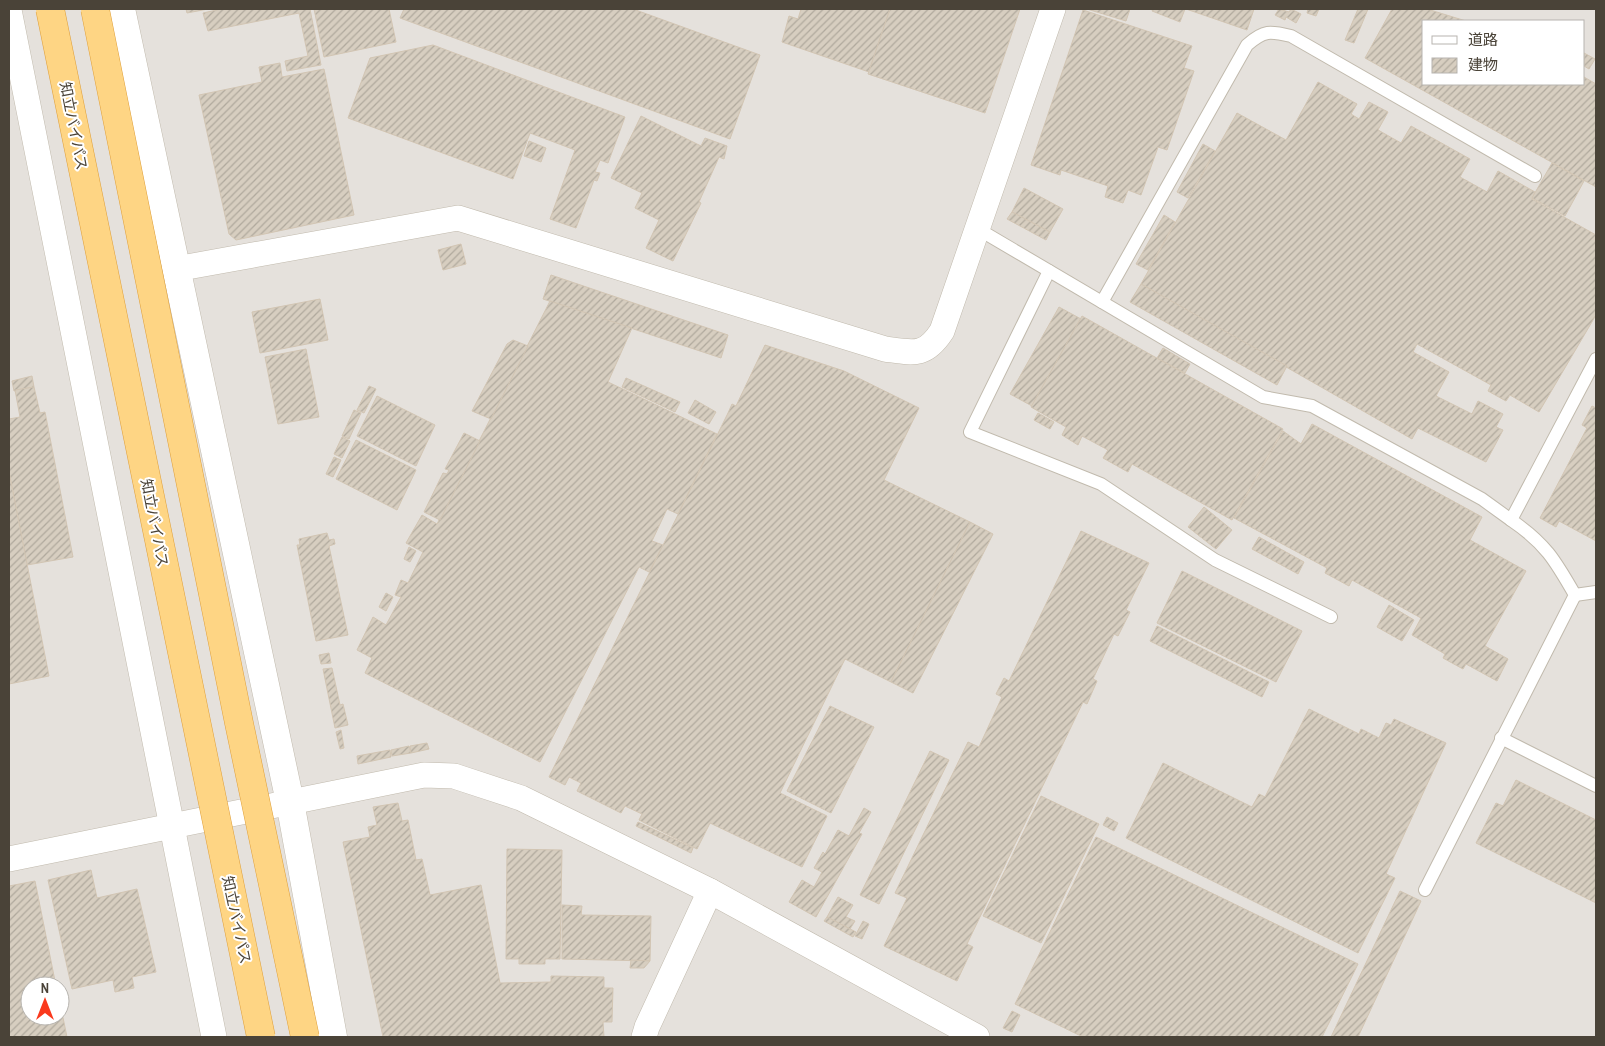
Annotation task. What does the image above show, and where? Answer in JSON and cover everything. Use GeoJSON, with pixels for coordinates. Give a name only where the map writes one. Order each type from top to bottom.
{"type":"FeatureCollection","features":[{"type":"Feature","properties":{"kind":"highway","name":"知立バイパス"},"geometry":{"type":"LineString","coordinates":[[50,9],[261,1037]]}},
{"type":"Feature","properties":{"kind":"highway"},"geometry":{"type":"LineString","coordinates":[[95,9],[237,714],[305,1037]]}},
{"type":"Feature","properties":{"kind":"street"},"geometry":{"type":"LineString","coordinates":[[121,9],[290,802],[333,1037]]}},
{"type":"Feature","properties":{"kind":"street"},"geometry":{"type":"LineString","coordinates":[[176,269],[458,218],[885,349],[914,353],[933,346],[942,331],[1053,9]]}},
{"type":"Feature","properties":{"kind":"street"},"geometry":{"type":"LineString","coordinates":[[9,10],[170,826],[214,1037]]}},
{"type":"Feature","properties":{"kind":"street"},"geometry":{"type":"LineString","coordinates":[[9,859],[424,775],[454,776],[521,798],[710,891],[977,1037]]}},
{"type":"Feature","properties":{"kind":"street"},"geometry":{"type":"LineString","coordinates":[[644,1037],[647,1026],[710,891]]}},
{"type":"Feature","properties":{"kind":"lane"},"geometry":{"type":"LineString","coordinates":[[1102,302],[1247,45],[1260,34],[1276,32],[1291,36],[1535,176]]}},
{"type":"Feature","properties":{"kind":"lane"},"geometry":{"type":"LineString","coordinates":[[978,230],[1263,397],[1312,406],[1482,499],[1526,530],[1550,552],[1575,595]]}},
{"type":"Feature","properties":{"kind":"lane"},"geometry":{"type":"LineString","coordinates":[[1049,271],[970,432],[1101,484],[1215,560],[1331,616]]}},
{"type":"Feature","properties":{"kind":"lane"},"geometry":{"type":"LineString","coordinates":[[1511,520],[1596,359]]}},
{"type":"Feature","properties":{"kind":"lane"},"geometry":{"type":"LineString","coordinates":[[1575,595],[1596,592]]}},
{"type":"Feature","properties":{"kind":"lane"},"geometry":{"type":"LineString","coordinates":[[1425,890],[1575,595]]}},
{"type":"Feature","properties":{"kind":"lane"},"geometry":{"type":"LineString","coordinates":[[1501,738],[1595,782]]}},
{"type":"Feature","properties":{"kind":"shaded area"},"geometry":{"type":"Polygon","coordinates":[[[9,9],[1596,9],[1596,1037],[9,1037],[9,9]]]}},
{"type":"Feature","properties":{"kind":"building"},"geometry":{"type":"Polygon","coordinates":[[[186,9],[208,9],[187,13],[186,9]]]}},
{"type":"Feature","properties":{"kind":"building"},"geometry":{"type":"Polygon","coordinates":[[[221,9],[310,9],[321,65],[287,71],[285,61],[308,56],[299,13],[208,31],[203,13],[221,9]]]}},
{"type":"Feature","properties":{"kind":"building"},"geometry":{"type":"Polygon","coordinates":[[[314,9],[389,9],[396,42],[324,57],[314,9]]]}},
{"type":"Feature","properties":{"kind":"building"},"geometry":{"type":"Polygon","coordinates":[[[404,9],[633,9],[760,55],[730,139],[400,18],[404,9]]]}},
{"type":"Feature","properties":{"kind":"building"},"geometry":{"type":"Polygon","coordinates":[[[801,9],[890,9],[869,72],[782,42],[789,16],[798,19],[801,9]]]}},
{"type":"Feature","properties":{"kind":"building"},"geometry":{"type":"Polygon","coordinates":[[[890,9],[1020,9],[985,113],[868,74],[890,9]]]}},
{"type":"Feature","properties":{"kind":"building"},"geometry":{"type":"Polygon","coordinates":[[[1087,9],[1130,9],[1126,21],[1087,9]]]}},
{"type":"Feature","properties":{"kind":"building"},"geometry":{"type":"Polygon","coordinates":[[[1153,9],[1185,9],[1180,22],[1152,11],[1153,9]]]}},
{"type":"Feature","properties":{"kind":"building"},"geometry":{"type":"Polygon","coordinates":[[[1186,9],[1254,9],[1247,30],[1186,9]]]}},
{"type":"Feature","properties":{"kind":"building"},"geometry":{"type":"Polygon","coordinates":[[[1279,9],[1289,12],[1291,9],[1301,14],[1296,23],[1286,17],[1285,20],[1275,15],[1279,9]]]}},
{"type":"Feature","properties":{"kind":"building"},"geometry":{"type":"Polygon","coordinates":[[[1308,9],[1319,9],[1316,16],[1307,13],[1308,9]]]}},
{"type":"Feature","properties":{"kind":"building"},"geometry":{"type":"Polygon","coordinates":[[[1358,9],[1368,9],[1354,43],[1345,40],[1358,9]]]}},
{"type":"Feature","properties":{"kind":"building"},"geometry":{"type":"Polygon","coordinates":[[[1392,9],[1427,9],[1463,20],[1422,20],[1422,85],[1585,85],[1585,78],[1596,84],[1596,187],[1365,58],[1392,9]]]}},
{"type":"Feature","properties":{"kind":"building"},"geometry":{"type":"Polygon","coordinates":[[[1083,10],[1192,46],[1184,68],[1194,71],[1167,150],[1158,147],[1141,195],[1128,190],[1123,203],[1105,197],[1108,186],[1061,170],[1060,175],[1031,165],[1083,10]]]}},
{"type":"Feature","properties":{"kind":"building"},"geometry":{"type":"Polygon","coordinates":[[[433,45],[625,117],[608,163],[600,160],[595,172],[600,173],[597,181],[594,180],[576,228],[550,219],[575,150],[530,133],[513,179],[348,118],[370,58],[433,45]]]}},
{"type":"Feature","properties":{"kind":"building"},"geometry":{"type":"Polygon","coordinates":[[[1585,54],[1595,59],[1589,69],[1585,67],[1585,54]]]}},
{"type":"Feature","properties":{"kind":"building"},"geometry":{"type":"Polygon","coordinates":[[[280,63],[282,77],[324,69],[354,215],[236,240],[229,234],[199,95],[262,82],[259,67],[280,63]]]}},
{"type":"Feature","properties":{"kind":"building"},"geometry":{"type":"Polygon","coordinates":[[[1318,82],[1357,104],[1351,114],[1359,119],[1369,102],[1388,112],[1378,130],[1401,143],[1411,126],[1470,159],[1460,177],[1487,192],[1498,171],[1535,192],[1532,199],[1596,235],[1596,315],[1539,412],[1510,395],[1506,401],[1488,391],[1491,385],[1417,344],[1413,352],[1449,372],[1436,396],[1472,414],[1478,401],[1503,414],[1496,427],[1503,430],[1486,462],[1418,428],[1412,439],[1141,284],[1237,113],[1286,140],[1318,82]]]}},
{"type":"Feature","properties":{"kind":"building"},"geometry":{"type":"Polygon","coordinates":[[[641,116],[701,146],[705,138],[727,146],[724,159],[719,157],[699,202],[701,203],[673,261],[646,248],[659,220],[635,208],[642,193],[611,178],[641,116]]]}},
{"type":"Feature","properties":{"kind":"building"},"geometry":{"type":"Polygon","coordinates":[[[529,141],[546,148],[541,162],[524,156],[529,141]]]}},
{"type":"Feature","properties":{"kind":"building"},"geometry":{"type":"Polygon","coordinates":[[[1203,144],[1215,151],[1188,198],[1177,192],[1203,144]]]}},
{"type":"Feature","properties":{"kind":"building"},"geometry":{"type":"Polygon","coordinates":[[[1552,163],[1584,181],[1565,216],[1532,198],[1552,163]]]}},
{"type":"Feature","properties":{"kind":"building"},"geometry":{"type":"Polygon","coordinates":[[[1024,188],[1063,209],[1050,232],[1012,212],[1024,188]]]}},
{"type":"Feature","properties":{"kind":"building"},"geometry":{"type":"Polygon","coordinates":[[[1012,212],[1050,232],[1046,240],[1007,219],[1012,212]]]}},
{"type":"Feature","properties":{"kind":"building"},"geometry":{"type":"Polygon","coordinates":[[[1164,215],[1175,222],[1148,270],[1136,264],[1164,215]]]}},
{"type":"Feature","properties":{"kind":"building"},"geometry":{"type":"Polygon","coordinates":[[[461,244],[466,264],[443,270],[438,250],[461,244]]]}},
{"type":"Feature","properties":{"kind":"building"},"geometry":{"type":"Polygon","coordinates":[[[551,275],[728,335],[721,358],[543,299],[551,275]]]}},
{"type":"Feature","properties":{"kind":"building"},"geometry":{"type":"Polygon","coordinates":[[[1141,284],[1287,366],[1277,385],[1130,302],[1141,284]]]}},
{"type":"Feature","properties":{"kind":"building"},"geometry":{"type":"Polygon","coordinates":[[[320,299],[328,340],[260,353],[252,312],[320,299]]]}},
{"type":"Feature","properties":{"kind":"building"},"geometry":{"type":"Polygon","coordinates":[[[550,301],[632,328],[608,382],[717,434],[678,514],[667,509],[652,541],[663,545],[649,572],[639,567],[540,762],[365,673],[372,658],[357,650],[373,617],[386,625],[401,597],[395,595],[401,580],[408,583],[423,552],[406,543],[422,515],[437,524],[550,301]]]}},
{"type":"Feature","properties":{"kind":"building"},"geometry":{"type":"Polygon","coordinates":[[[1059,307],[1081,319],[1032,406],[1010,394],[1059,307]]]}},
{"type":"Feature","properties":{"kind":"building"},"geometry":{"type":"Polygon","coordinates":[[[1082,316],[1283,429],[1232,520],[1132,464],[1128,472],[1103,458],[1108,450],[1082,436],[1078,445],[1062,435],[1066,427],[1031,407],[1082,316]]]}},
{"type":"Feature","properties":{"kind":"building"},"geometry":{"type":"Polygon","coordinates":[[[513,340],[528,346],[491,419],[472,411],[507,344],[513,340]]]}},
{"type":"Feature","properties":{"kind":"building"},"geometry":{"type":"Polygon","coordinates":[[[765,345],[844,371],[919,408],[884,480],[970,522],[891,682],[845,659],[780,793],[827,816],[802,867],[710,823],[697,849],[639,820],[642,814],[625,806],[621,813],[577,791],[581,783],[569,777],[565,785],[549,777],[732,404],[736,406],[765,345]]]}},
{"type":"Feature","properties":{"kind":"building"},"geometry":{"type":"Polygon","coordinates":[[[1163,348],[1190,364],[1185,373],[1157,358],[1163,348]]]}},
{"type":"Feature","properties":{"kind":"building"},"geometry":{"type":"Polygon","coordinates":[[[306,349],[319,417],[278,424],[265,357],[306,349]]]}},
{"type":"Feature","properties":{"kind":"building"},"geometry":{"type":"Polygon","coordinates":[[[32,376],[34,387],[14,391],[12,381],[32,376]]]}},
{"type":"Feature","properties":{"kind":"building"},"geometry":{"type":"Polygon","coordinates":[[[626,378],[680,402],[675,412],[622,387],[626,378]]]}},
{"type":"Feature","properties":{"kind":"building"},"geometry":{"type":"Polygon","coordinates":[[[369,386],[376,389],[364,413],[357,410],[369,386]]]}},
{"type":"Feature","properties":{"kind":"building"},"geometry":{"type":"Polygon","coordinates":[[[34,387],[40,413],[45,412],[73,557],[27,565],[9,472],[9,419],[20,417],[15,390],[34,387]]]}},
{"type":"Feature","properties":{"kind":"building"},"geometry":{"type":"Polygon","coordinates":[[[377,396],[435,425],[416,466],[357,436],[377,396]]]}},
{"type":"Feature","properties":{"kind":"building"},"geometry":{"type":"Polygon","coordinates":[[[695,400],[716,412],[709,424],[688,413],[695,400]]]}},
{"type":"Feature","properties":{"kind":"building"},"geometry":{"type":"Polygon","coordinates":[[[1592,406],[1596,408],[1596,541],[1559,521],[1556,527],[1540,518],[1587,428],[1582,425],[1592,406]]]}},
{"type":"Feature","properties":{"kind":"building"},"geometry":{"type":"Polygon","coordinates":[[[354,410],[361,413],[349,439],[342,436],[354,410]]]}},
{"type":"Feature","properties":{"kind":"building"},"geometry":{"type":"Polygon","coordinates":[[[1038,413],[1054,422],[1050,429],[1034,420],[1038,413]]]}},
{"type":"Feature","properties":{"kind":"building"},"geometry":{"type":"Polygon","coordinates":[[[1312,424],[1482,517],[1470,540],[1526,571],[1485,646],[1508,659],[1497,681],[1466,664],[1463,669],[1443,658],[1445,654],[1412,635],[1421,618],[1352,580],[1349,586],[1325,573],[1327,568],[1234,518],[1283,431],[1301,444],[1312,424]]]}},
{"type":"Feature","properties":{"kind":"building"},"geometry":{"type":"Polygon","coordinates":[[[464,433],[480,441],[440,520],[424,512],[443,473],[447,474],[449,470],[445,469],[464,433]]]}},
{"type":"Feature","properties":{"kind":"building"},"geometry":{"type":"Polygon","coordinates":[[[342,437],[350,441],[342,458],[334,454],[342,437]]]}},
{"type":"Feature","properties":{"kind":"building"},"geometry":{"type":"Polygon","coordinates":[[[356,440],[416,470],[397,510],[336,479],[356,440]]]}},
{"type":"Feature","properties":{"kind":"building"},"geometry":{"type":"Polygon","coordinates":[[[334,457],[341,460],[333,477],[326,474],[334,457]]]}},
{"type":"Feature","properties":{"kind":"building"},"geometry":{"type":"Polygon","coordinates":[[[9,472],[49,676],[9,684],[9,472]]]}},
{"type":"Feature","properties":{"kind":"building"},"geometry":{"type":"Polygon","coordinates":[[[1204,507],[1232,530],[1216,549],[1188,527],[1204,507]]]}},
{"type":"Feature","properties":{"kind":"building"},"geometry":{"type":"Polygon","coordinates":[[[970,522],[993,534],[913,693],[891,682],[970,522]]]}},
{"type":"Feature","properties":{"kind":"building"},"geometry":{"type":"Polygon","coordinates":[[[1081,531],[1149,563],[1126,610],[1130,612],[1118,636],[1114,634],[1093,679],[1097,681],[1087,704],[1083,702],[967,944],[973,947],[957,981],[884,946],[907,898],[895,893],[968,742],[979,747],[1002,697],[996,694],[1004,678],[1009,681],[1081,531]]]}},
{"type":"Feature","properties":{"kind":"building"},"geometry":{"type":"Polygon","coordinates":[[[327,533],[329,540],[334,539],[335,544],[329,546],[348,635],[316,641],[297,545],[300,545],[299,539],[327,533]]]}},
{"type":"Feature","properties":{"kind":"building"},"geometry":{"type":"Polygon","coordinates":[[[1259,537],[1304,562],[1298,574],[1252,549],[1259,537]]]}},
{"type":"Feature","properties":{"kind":"building"},"geometry":{"type":"Polygon","coordinates":[[[409,547],[416,551],[410,562],[404,559],[409,547]]]}},
{"type":"Feature","properties":{"kind":"building"},"geometry":{"type":"Polygon","coordinates":[[[1182,571],[1302,631],[1276,682],[1157,623],[1182,571]]]}},
{"type":"Feature","properties":{"kind":"building"},"geometry":{"type":"Polygon","coordinates":[[[386,593],[393,597],[386,611],[379,607],[386,593]]]}},
{"type":"Feature","properties":{"kind":"building"},"geometry":{"type":"Polygon","coordinates":[[[1389,605],[1414,620],[1402,641],[1377,627],[1389,605]]]}},
{"type":"Feature","properties":{"kind":"building"},"geometry":{"type":"Polygon","coordinates":[[[1157,626],[1269,682],[1262,697],[1150,641],[1157,626]]]}},
{"type":"Feature","properties":{"kind":"building"},"geometry":{"type":"Polygon","coordinates":[[[329,653],[331,663],[321,664],[319,655],[329,653]]]}},
{"type":"Feature","properties":{"kind":"building"},"geometry":{"type":"Polygon","coordinates":[[[332,668],[340,705],[343,704],[348,725],[335,728],[323,669],[332,668]]]}},
{"type":"Feature","properties":{"kind":"building"},"geometry":{"type":"Polygon","coordinates":[[[830,706],[874,727],[831,813],[787,791],[830,706]]]}},
{"type":"Feature","properties":{"kind":"building"},"geometry":{"type":"Polygon","coordinates":[[[1309,709],[1359,734],[1361,729],[1379,738],[1386,723],[1391,725],[1394,719],[1446,743],[1386,874],[1395,878],[1358,953],[1126,838],[1163,763],[1252,807],[1259,794],[1265,797],[1309,709]]]}},
{"type":"Feature","properties":{"kind":"building"},"geometry":{"type":"Polygon","coordinates":[[[341,730],[344,748],[340,749],[336,732],[341,730]]]}},
{"type":"Feature","properties":{"kind":"building"},"geometry":{"type":"Polygon","coordinates":[[[427,743],[429,749],[411,753],[410,746],[427,743]]]}},
{"type":"Feature","properties":{"kind":"building"},"geometry":{"type":"Polygon","coordinates":[[[409,746],[411,753],[392,756],[391,750],[409,746]]]}},
{"type":"Feature","properties":{"kind":"building"},"geometry":{"type":"Polygon","coordinates":[[[390,750],[391,757],[358,764],[357,756],[390,750]]]}},
{"type":"Feature","properties":{"kind":"building"},"geometry":{"type":"Polygon","coordinates":[[[930,751],[949,760],[879,904],[860,895],[930,751]]]}},
{"type":"Feature","properties":{"kind":"building"},"geometry":{"type":"Polygon","coordinates":[[[1516,780],[1596,820],[1596,903],[1476,843],[1496,803],[1503,806],[1516,780]]]}},
{"type":"Feature","properties":{"kind":"building"},"geometry":{"type":"Polygon","coordinates":[[[1041,796],[1099,824],[1041,943],[983,916],[1041,796]]]}},
{"type":"Feature","properties":{"kind":"building"},"geometry":{"type":"Polygon","coordinates":[[[398,803],[402,821],[408,820],[416,860],[422,859],[430,895],[481,885],[500,983],[551,982],[551,976],[604,977],[604,988],[613,988],[612,1022],[603,1022],[604,1037],[383,1037],[343,842],[370,837],[368,827],[377,825],[373,807],[398,803]]]}},
{"type":"Feature","properties":{"kind":"building"},"geometry":{"type":"Polygon","coordinates":[[[864,808],[871,812],[859,833],[862,834],[816,917],[789,902],[802,880],[814,887],[822,872],[814,868],[823,852],[825,854],[838,830],[849,836],[864,808]]]}},
{"type":"Feature","properties":{"kind":"building"},"geometry":{"type":"Polygon","coordinates":[[[1107,817],[1118,823],[1114,831],[1103,825],[1107,817]]]}},
{"type":"Feature","properties":{"kind":"building"},"geometry":{"type":"Polygon","coordinates":[[[638,822],[693,848],[691,853],[636,826],[638,822]]]}},
{"type":"Feature","properties":{"kind":"building"},"geometry":{"type":"Polygon","coordinates":[[[1096,837],[1358,964],[1322,1037],[1083,1037],[1015,1004],[1096,837]]]}},
{"type":"Feature","properties":{"kind":"building"},"geometry":{"type":"Polygon","coordinates":[[[507,849],[562,850],[560,959],[545,959],[545,964],[519,964],[519,959],[506,959],[507,849]]]}},
{"type":"Feature","properties":{"kind":"building"},"geometry":{"type":"Polygon","coordinates":[[[91,870],[97,898],[137,889],[156,972],[132,977],[134,988],[115,992],[113,980],[72,989],[48,880],[91,870]]]}},
{"type":"Feature","properties":{"kind":"building"},"geometry":{"type":"Polygon","coordinates":[[[35,881],[54,976],[20,976],[20,1026],[65,1026],[67,1037],[9,1037],[9,886],[35,881]]]}},
{"type":"Feature","properties":{"kind":"building"},"geometry":{"type":"Polygon","coordinates":[[[1400,891],[1421,901],[1358,1037],[1331,1037],[1400,891]]]}},
{"type":"Feature","properties":{"kind":"building"},"geometry":{"type":"Polygon","coordinates":[[[838,897],[853,905],[846,917],[855,921],[850,929],[827,917],[838,897]]]}},
{"type":"Feature","properties":{"kind":"building"},"geometry":{"type":"Polygon","coordinates":[[[562,905],[582,906],[581,915],[651,916],[650,961],[562,959],[562,905]]]}},
{"type":"Feature","properties":{"kind":"building"},"geometry":{"type":"Polygon","coordinates":[[[827,917],[856,932],[853,937],[824,921],[827,917]]]}},
{"type":"Feature","properties":{"kind":"building"},"geometry":{"type":"Polygon","coordinates":[[[863,921],[869,924],[862,939],[855,936],[863,921]]]}},
{"type":"Feature","properties":{"kind":"building"},"geometry":{"type":"Polygon","coordinates":[[[631,960],[650,961],[644,968],[630,968],[631,960]]]}},
{"type":"Feature","properties":{"kind":"building"},"geometry":{"type":"Polygon","coordinates":[[[1012,1011],[1020,1015],[1012,1032],[1003,1028],[1012,1011]]]}}]}
